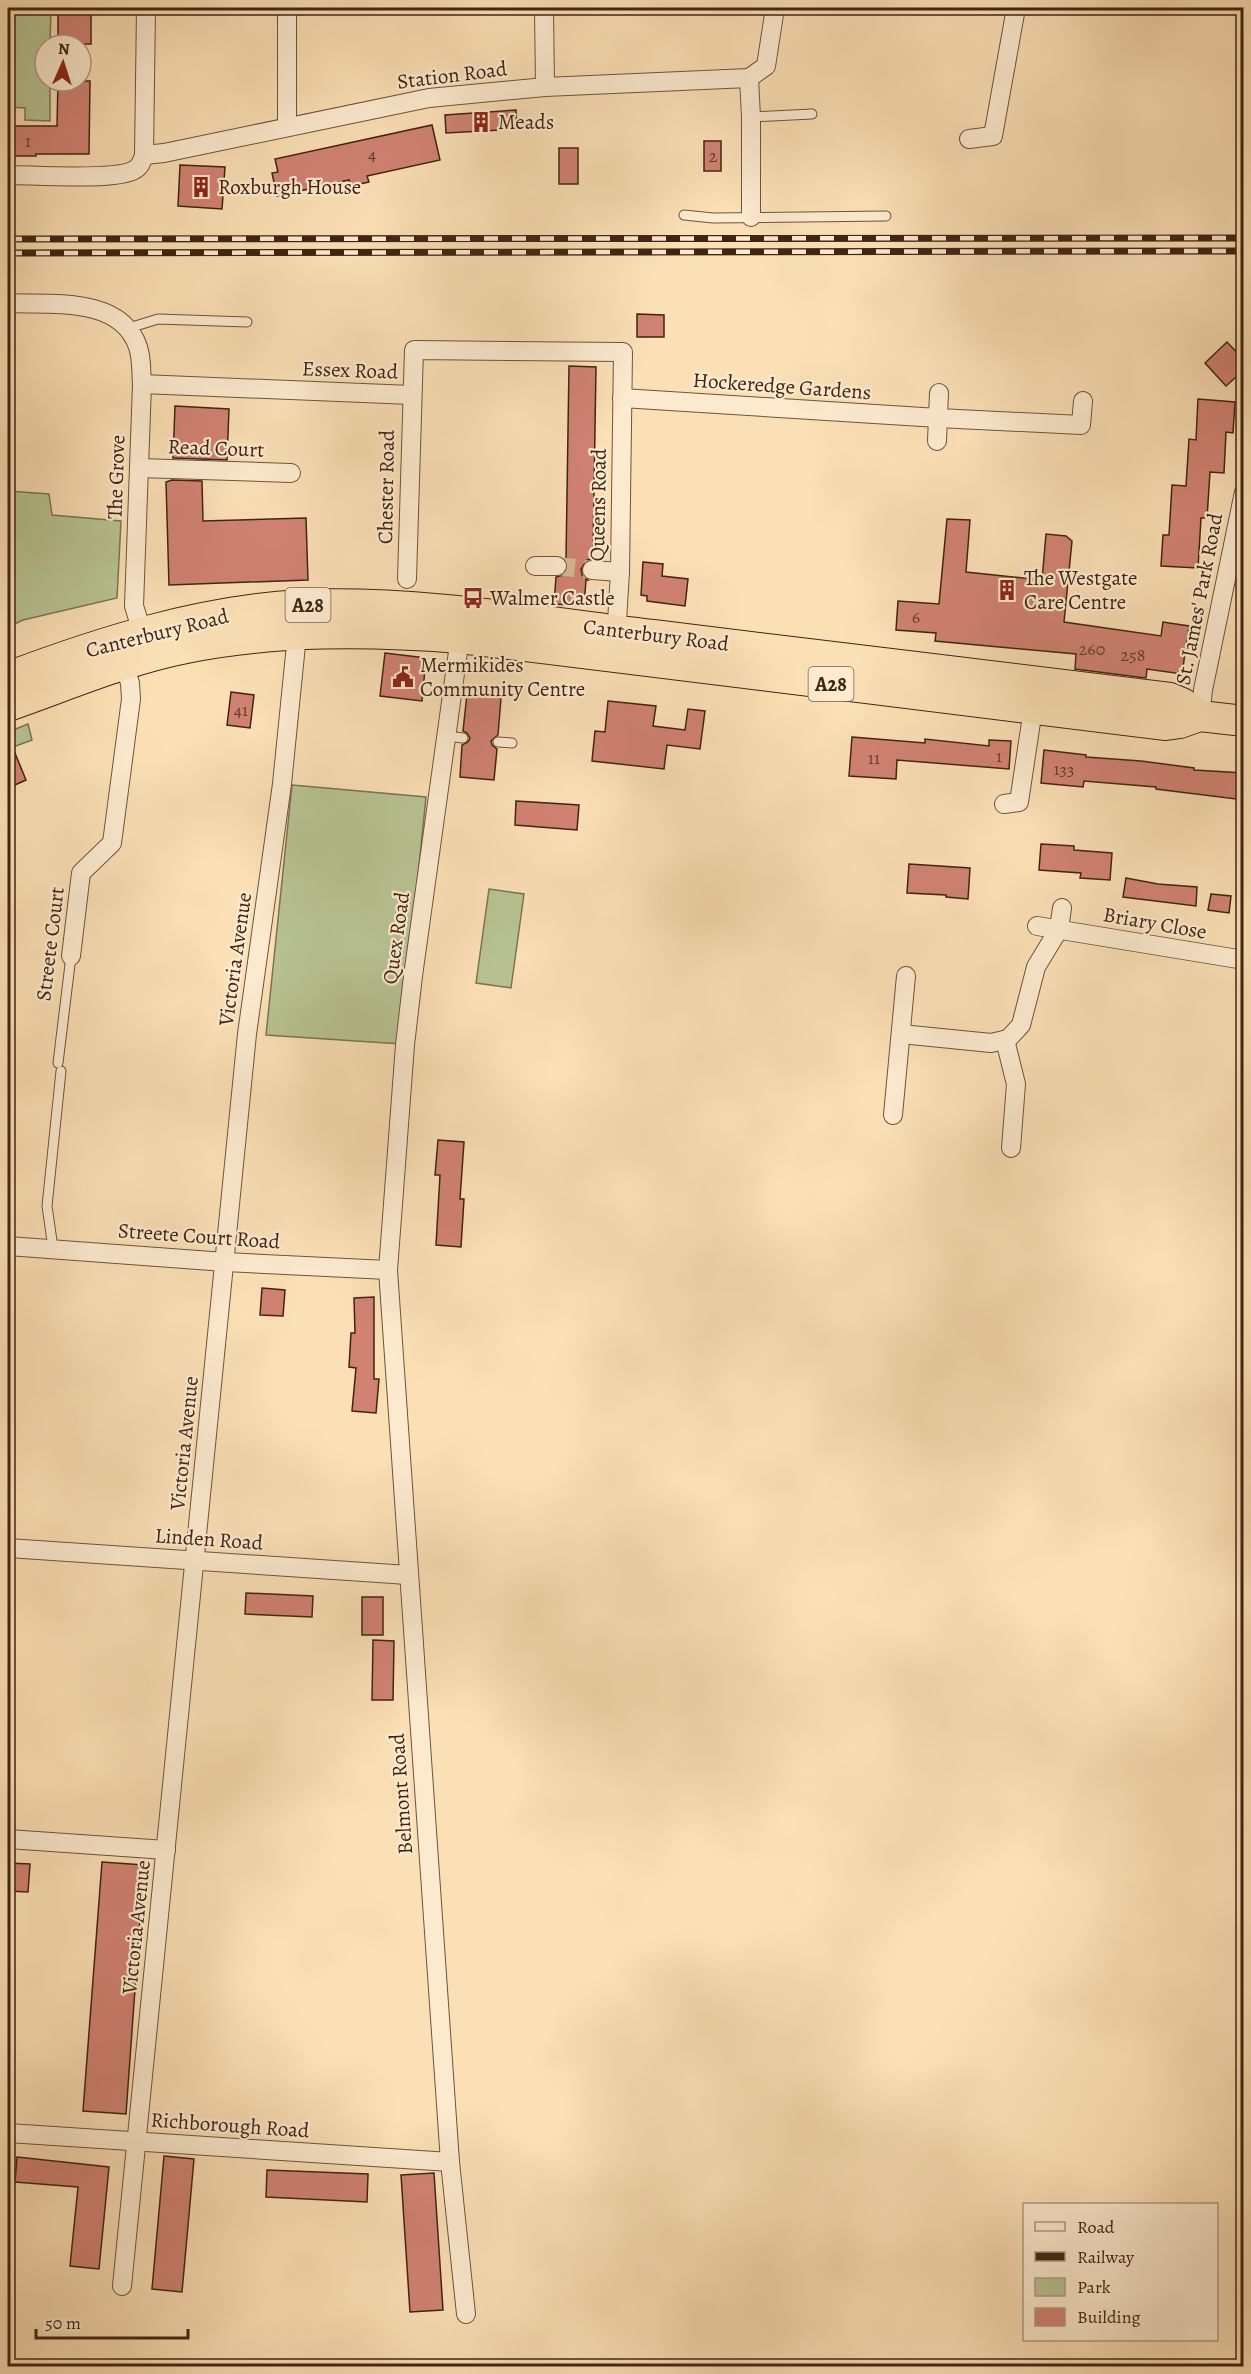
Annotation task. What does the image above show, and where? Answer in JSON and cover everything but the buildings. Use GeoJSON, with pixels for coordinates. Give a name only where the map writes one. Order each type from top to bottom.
{"type":"FeatureCollection","features":[{"type":"Feature","properties":{"kind":"highway","name":"Canterbury Road"},"geometry":{"type":"LineString","coordinates":[[8,677],[142,632],[212,615],[298,620],[392,633],[462,626],[905,680],[1170,698],[1182,703],[1200,716]]}},
{"type":"Feature","properties":{"kind":"highway","name":"Canterbury Road"},"geometry":{"type":"LineString","coordinates":[[8,706],[124,665],[298,620]]}},
{"type":"Feature","properties":{"kind":"highway","name":"Canterbury Road"},"geometry":{"type":"LineString","coordinates":[[905,680],[1033,709],[1166,725],[1200,716],[1244,721]]}},
{"type":"Feature","properties":{"kind":"street"},"geometry":{"type":"LineString","coordinates":[[8,175],[110,176],[133,171],[140,165],[144,155],[146,8]]}},
{"type":"Feature","properties":{"kind":"street"},"geometry":{"type":"LineString","coordinates":[[287,8],[287,126]]}},
{"type":"Feature","properties":{"kind":"street"},"geometry":{"type":"LineString","coordinates":[[544,8],[544,87]]}},
{"type":"Feature","properties":{"kind":"street"},"geometry":{"type":"LineString","coordinates":[[751,217],[749,78],[766,66],[775,8]]}},
{"type":"Feature","properties":{"kind":"street"},"geometry":{"type":"LineString","coordinates":[[969,139],[993,136],[1016,8]]}},
{"type":"Feature","properties":{"kind":"street","name":"Station Road"},"geometry":{"type":"LineString","coordinates":[[144,155],[164,153],[429,98],[544,87],[749,78]]}},
{"type":"Feature","properties":{"kind":"street"},"geometry":{"type":"LineString","coordinates":[[8,303],[94,307],[128,327]]}},
{"type":"Feature","properties":{"kind":"street","name":"The Grove"},"geometry":{"type":"LineString","coordinates":[[128,327],[139,348],[142,384],[134,606],[142,632]]}},
{"type":"Feature","properties":{"kind":"street","name":"Essex Road"},"geometry":{"type":"LineString","coordinates":[[142,384],[411,395],[414,350],[622,352]]}},
{"type":"Feature","properties":{"kind":"street","name":"Queens Road"},"geometry":{"type":"LineString","coordinates":[[615,644],[620,572],[622,352]]}},
{"type":"Feature","properties":{"kind":"street"},"geometry":{"type":"LineString","coordinates":[[937,441],[939,393]]}},
{"type":"Feature","properties":{"kind":"street","name":"Chester Road"},"geometry":{"type":"LineString","coordinates":[[407,579],[411,395]]}},
{"type":"Feature","properties":{"kind":"street","name":"Hockeredge Gardens"},"geometry":{"type":"LineString","coordinates":[[622,398],[1081,425],[1083,401]]}},
{"type":"Feature","properties":{"kind":"street","name":"Read Court"},"geometry":{"type":"LineString","coordinates":[[140,468],[291,473]]}},
{"type":"Feature","properties":{"kind":"street","name":"St. James' Park Road"},"geometry":{"type":"LineString","coordinates":[[1200,716],[1203,690],[1244,492]]}},
{"type":"Feature","properties":{"kind":"street"},"geometry":{"type":"LineString","coordinates":[[535,566],[557,566]]}},
{"type":"Feature","properties":{"kind":"street"},"geometry":{"type":"LineString","coordinates":[[592,570],[620,572]]}},
{"type":"Feature","properties":{"kind":"street","name":"Victoria Avenue"},"geometry":{"type":"LineString","coordinates":[[122,2286],[247,1034],[282,784],[298,620]]}},
{"type":"Feature","properties":{"kind":"street","name":"Quex Road"},"geometry":{"type":"LineString","coordinates":[[388,1270],[409,1011],[455,737],[462,626]]}},
{"type":"Feature","properties":{"kind":"street"},"geometry":{"type":"LineString","coordinates":[[124,665],[142,632]]}},
{"type":"Feature","properties":{"kind":"street","name":"Streete Court"},"geometry":{"type":"LineString","coordinates":[[71,956],[81,873],[112,843],[131,699],[130,683],[124,665]]}},
{"type":"Feature","properties":{"kind":"street"},"geometry":{"type":"LineString","coordinates":[[1004,804],[1019,802],[1033,709]]}},
{"type":"Feature","properties":{"kind":"street"},"geometry":{"type":"LineString","coordinates":[[901,1034],[991,1043],[1005,1040],[1016,1033],[1021,1026],[1036,967],[1059,929],[1062,908]]}},
{"type":"Feature","properties":{"kind":"street","name":"Briary Close"},"geometry":{"type":"LineString","coordinates":[[1037,926],[1244,960]]}},
{"type":"Feature","properties":{"kind":"street"},"geometry":{"type":"LineString","coordinates":[[892,1115],[906,976]]}},
{"type":"Feature","properties":{"kind":"street"},"geometry":{"type":"LineString","coordinates":[[1005,1040],[1016,1084],[1011,1148]]}},
{"type":"Feature","properties":{"kind":"street","name":"Streete Court Road"},"geometry":{"type":"LineString","coordinates":[[8,1246],[225,1262],[388,1270]]}},
{"type":"Feature","properties":{"kind":"street","name":"Belmont Road"},"geometry":{"type":"LineString","coordinates":[[388,1270],[450,2162],[466,2314]]}},
{"type":"Feature","properties":{"kind":"street","name":"Linden Road"},"geometry":{"type":"LineString","coordinates":[[8,1548],[408,1575]]}},
{"type":"Feature","properties":{"kind":"street"},"geometry":{"type":"LineString","coordinates":[[8,1839],[166,1850]]}},
{"type":"Feature","properties":{"kind":"street","name":"Richborough Road"},"geometry":{"type":"LineString","coordinates":[[8,2133],[450,2162]]}},
{"type":"Feature","properties":{"kind":"lane"},"geometry":{"type":"LineString","coordinates":[[751,117],[812,114]]}},
{"type":"Feature","properties":{"kind":"lane"},"geometry":{"type":"LineString","coordinates":[[684,215],[713,218],[886,216]]}},
{"type":"Feature","properties":{"kind":"lane"},"geometry":{"type":"LineString","coordinates":[[128,327],[158,319],[247,322]]}},
{"type":"Feature","properties":{"kind":"lane"},"geometry":{"type":"LineString","coordinates":[[498,742],[512,743]]}},
{"type":"Feature","properties":{"kind":"lane","name":"Streete Court"},"geometry":{"type":"LineString","coordinates":[[53,1248],[47,1206],[71,956]]}},
{"type":"Feature","properties":{"kind":"green space"},"geometry":{"type":"Polygon","coordinates":[[[8,8],[51,8],[50,33],[33,33],[33,93],[50,93],[50,121],[25,120],[25,108],[8,107],[8,8]]]}},
{"type":"Feature","properties":{"kind":"green space"},"geometry":{"type":"Polygon","coordinates":[[[8,491],[49,494],[52,515],[121,521],[117,598],[23,620],[8,627],[8,491]]]}},
{"type":"Feature","properties":{"kind":"green space"},"geometry":{"type":"Polygon","coordinates":[[[28,724],[32,740],[8,749],[8,732],[28,724]]]}},
{"type":"Feature","properties":{"kind":"green space"},"geometry":{"type":"Polygon","coordinates":[[[292,785],[426,797],[401,1044],[266,1035],[292,785]]]}},
{"type":"Feature","properties":{"kind":"green space"},"geometry":{"type":"Polygon","coordinates":[[[489,889],[524,894],[511,988],[476,983],[489,889]]]}},
{"type":"Feature","properties":{"kind":"tunnel"},"geometry":{"type":"LineString","coordinates":[[557,566],[592,570]]}},
{"type":"Feature","properties":{"kind":"railway"},"geometry":{"type":"LineString","coordinates":[[8,239],[1244,238]]}},
{"type":"Feature","properties":{"kind":"railway"},"geometry":{"type":"LineString","coordinates":[[8,253],[1244,251]]}},
{"type":"Feature","properties":{"kind":"place","name":"Meads"},"geometry":{"type":"Point","coordinates":[481,122]}},
{"type":"Feature","properties":{"kind":"place","name":"Roxburgh House"},"geometry":{"type":"Point","coordinates":[201,187]}},
{"type":"Feature","properties":{"kind":"place","name":"The Westgate Care Centre"},"geometry":{"type":"Point","coordinates":[1007,590]}},
{"type":"Feature","properties":{"kind":"place","name":"Walmer Castle"},"geometry":{"type":"Point","coordinates":[473,598]}},
{"type":"Feature","properties":{"kind":"place","name":"Mermikides Community Centre"},"geometry":{"type":"Point","coordinates":[403,677]}}]}
